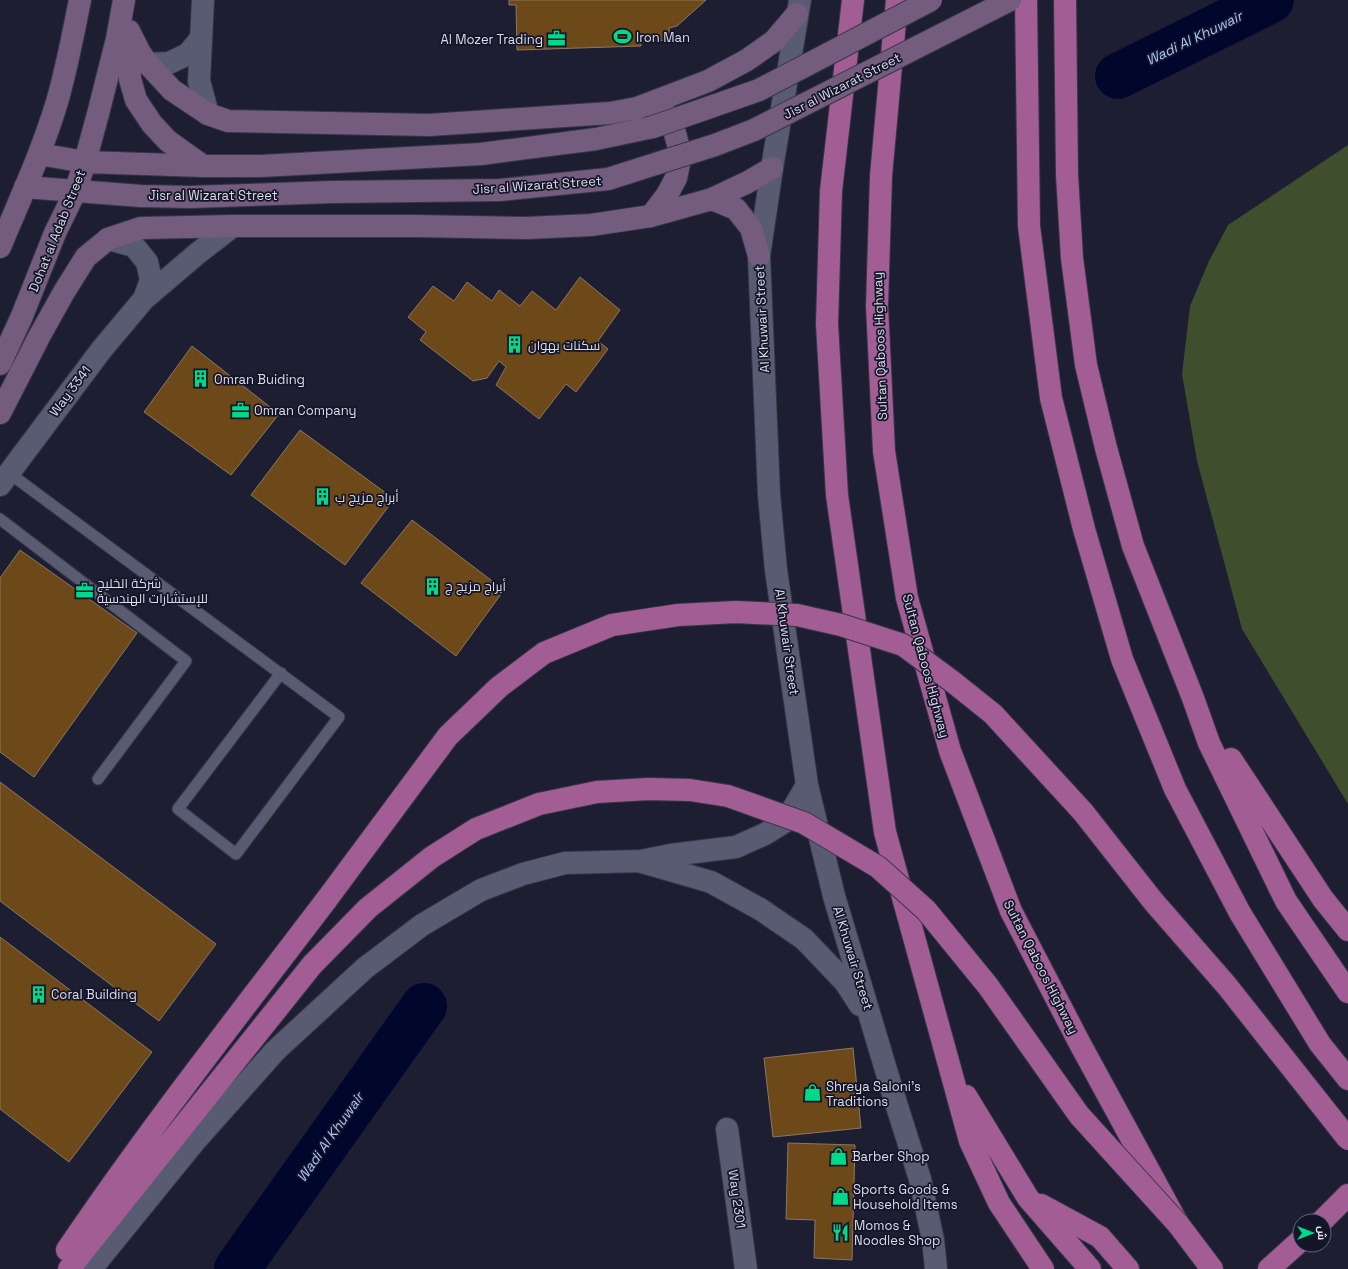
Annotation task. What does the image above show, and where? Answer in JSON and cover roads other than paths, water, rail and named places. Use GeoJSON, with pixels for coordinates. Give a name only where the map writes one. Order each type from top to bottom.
{"type":"FeatureCollection","features":[{"type":"Feature","properties":{"kind":"highway"},"geometry":{"type":"LineString","coordinates":[[853,0],[831,191],[827,316],[837,495],[885,832],[970,1141],[999,1204],[1043,1269]]}},
{"type":"Feature","properties":{"kind":"highway","name":"Sultan Qaboos Highway"},"geometry":{"type":"LineString","coordinates":[[897,0],[880,183],[877,306],[884,451],[907,598],[950,752],[1011,911],[1079,1042],[1178,1224],[1212,1269]]}},
{"type":"Feature","properties":{"kind":"highway"},"geometry":{"type":"LineString","coordinates":[[1026,0],[1029,226],[1051,398],[1084,529],[1122,659],[1175,789],[1240,913],[1320,1044],[1348,1079]]}},
{"type":"Feature","properties":{"kind":"highway"},"geometry":{"type":"LineString","coordinates":[[1065,0],[1068,198],[1072,258],[1086,365],[1106,448],[1133,546],[1193,698],[1209,743],[1286,901],[1348,992]]}},
{"type":"Feature","properties":{"kind":"highway"},"geometry":{"type":"LineString","coordinates":[[54,1269],[97,1206],[209,1054],[327,899],[448,736],[498,687],[544,654],[612,625],[678,615],[736,612],[797,615],[841,625],[903,645],[953,682],[993,714],[1083,812],[1153,901],[1232,992],[1348,1139]]}},
{"type":"Feature","properties":{"kind":"highway"},"geometry":{"type":"LineString","coordinates":[[1193,698],[1285,843],[1323,899],[1348,930]]}},
{"type":"Feature","properties":{"kind":"highway"},"geometry":{"type":"LineString","coordinates":[[69,1269],[312,965],[368,908],[432,857],[476,829],[539,804],[597,792],[648,789],[690,790],[728,796],[804,823],[878,867],[926,910],[988,986],[1079,1115],[1178,1224]]}},
{"type":"Feature","properties":{"kind":"highway"},"geometry":{"type":"LineString","coordinates":[[953,1075],[1028,1198],[1090,1269]]}},
{"type":"Feature","properties":{"kind":"highway"},"geometry":{"type":"LineString","coordinates":[[1330,1213],[1348,1195]]}},
{"type":"Feature","properties":{"kind":"highway"},"geometry":{"type":"LineString","coordinates":[[1028,1198],[1100,1237],[1128,1269]]}},
{"type":"Feature","properties":{"kind":"highway"},"geometry":{"type":"LineString","coordinates":[[1269,1269],[1292,1248]]}},
{"type":"Feature","properties":{"kind":"main road"},"geometry":{"type":"LineString","coordinates":[[0,247],[39,154],[57,102],[67,64],[80,0]]}},
{"type":"Feature","properties":{"kind":"main road","name":"Dohat al Adab Street"},"geometry":{"type":"LineString","coordinates":[[0,364],[22,316],[55,234],[75,192],[85,162],[116,39],[124,0]]}},
{"type":"Feature","properties":{"kind":"main road"},"geometry":{"type":"LineString","coordinates":[[129,0],[130,79],[136,100],[152,124],[168,141],[203,166]]}},
{"type":"Feature","properties":{"kind":"main road"},"geometry":{"type":"LineString","coordinates":[[39,154],[85,162],[203,166],[261,166],[481,154],[596,139],[653,127],[759,90],[931,0]]}},
{"type":"Feature","properties":{"kind":"main road","name":"Jisr al Wizarat Street"},"geometry":{"type":"LineString","coordinates":[[25,187],[75,192],[191,198],[340,192],[500,190],[608,179],[715,145],[754,130],[1010,0]]}},
{"type":"Feature","properties":{"kind":"main road"},"geometry":{"type":"LineString","coordinates":[[129,31],[140,53],[148,64],[172,90],[208,114],[228,121],[429,125],[610,113],[638,108],[708,80],[747,60],[774,41],[798,7]]}},
{"type":"Feature","properties":{"kind":"main road"},"geometry":{"type":"LineString","coordinates":[[638,108],[655,109],[664,112],[674,126],[679,148],[679,164],[676,178],[667,195],[651,216]]}},
{"type":"Feature","properties":{"kind":"main road"},"geometry":{"type":"LineString","coordinates":[[0,413],[40,335],[86,257],[108,239],[141,228],[233,226],[416,226],[527,228],[591,225],[651,216],[712,200],[772,168]]}},
{"type":"Feature","properties":{"kind":"main road"},"geometry":{"type":"LineString","coordinates":[[712,200],[736,209],[752,228],[759,256]]}},
{"type":"Feature","properties":{"kind":"street"},"geometry":{"type":"LineString","coordinates":[[202,0],[199,80],[208,114]]}},
{"type":"Feature","properties":{"kind":"street","name":"Al Khuwair Street"},"geometry":{"type":"LineString","coordinates":[[798,7],[759,256],[769,495],[776,570],[807,785],[834,896],[920,1179],[933,1240],[936,1269]]}},
{"type":"Feature","properties":{"kind":"street"},"geometry":{"type":"LineString","coordinates":[[148,64],[169,63],[188,54],[201,38]]}},
{"type":"Feature","properties":{"kind":"street","name":"Way 3341"},"geometry":{"type":"LineString","coordinates":[[5,479],[102,349],[144,299],[198,253],[233,226]]}},
{"type":"Feature","properties":{"kind":"street","name":"Way 3341"},"geometry":{"type":"LineString","coordinates":[[108,239],[134,246],[147,262],[151,280],[144,299]]}},
{"type":"Feature","properties":{"kind":"street"},"geometry":{"type":"LineString","coordinates":[[92,1269],[195,1141],[275,1051],[365,968],[422,924],[480,890],[523,874],[565,863],[641,861],[671,855],[736,847],[765,834],[786,821],[807,785]]}},
{"type":"Feature","properties":{"kind":"street"},"geometry":{"type":"LineString","coordinates":[[641,861],[711,882],[760,909],[804,939],[845,982],[872,1021]]}},
{"type":"Feature","properties":{"kind":"street","name":"Way 2301"},"geometry":{"type":"LineString","coordinates":[[727,1129],[746,1269]]}},
{"type":"Feature","properties":{"kind":"lane"},"geometry":{"type":"LineString","coordinates":[[5,479],[281,673],[339,717],[236,854],[178,809],[281,673]]}},
{"type":"Feature","properties":{"kind":"lane"},"geometry":{"type":"LineString","coordinates":[[0,519],[186,661],[98,779]]}},
{"type":"Feature","properties":{"kind":"waterway","name":"Wadi Al Khuwair"},"geometry":{"type":"LineString","coordinates":[[1118,76],[1271,0]]}},
{"type":"Feature","properties":{"kind":"waterway","name":"Wadi Al Khuwair"},"geometry":{"type":"LineString","coordinates":[[237,1269],[424,1006]]}},
{"type":"Feature","properties":{"kind":"place","name":"Iron Man"},"geometry":{"type":"Point","coordinates":[623,37]}},
{"type":"Feature","properties":{"kind":"place","name":"Al Mozer Trading"},"geometry":{"type":"Point","coordinates":[556,39]}},
{"type":"Feature","properties":{"kind":"place","name":"سكنات بهوان"},"geometry":{"type":"Point","coordinates":[515,345]}},
{"type":"Feature","properties":{"kind":"place","name":"Omran Buiding"},"geometry":{"type":"Point","coordinates":[201,379]}},
{"type":"Feature","properties":{"kind":"place","name":"Omran Company"},"geometry":{"type":"Point","coordinates":[241,410]}},
{"type":"Feature","properties":{"kind":"place","name":"أبراج مزيج ب"},"geometry":{"type":"Point","coordinates":[322,497]}},
{"type":"Feature","properties":{"kind":"place","name":"أبراج مزيج ج"},"geometry":{"type":"Point","coordinates":[432,586]}},
{"type":"Feature","properties":{"kind":"place","name":"شركة الخليج للإستشارات الهندسية"},"geometry":{"type":"Point","coordinates":[84,590]}},
{"type":"Feature","properties":{"kind":"place","name":"Coral Building"},"geometry":{"type":"Point","coordinates":[38,994]}},
{"type":"Feature","properties":{"kind":"place","name":"Shreya Saloni's Traditions"},"geometry":{"type":"Point","coordinates":[813,1093]}},
{"type":"Feature","properties":{"kind":"place","name":"Barber Shop"},"geometry":{"type":"Point","coordinates":[839,1156]}},
{"type":"Feature","properties":{"kind":"place","name":"Sports Goods & Household Items"},"geometry":{"type":"Point","coordinates":[840,1196]}},
{"type":"Feature","properties":{"kind":"place","name":"Momos & Noodles Shop"},"geometry":{"type":"Point","coordinates":[841,1232]}}]}
